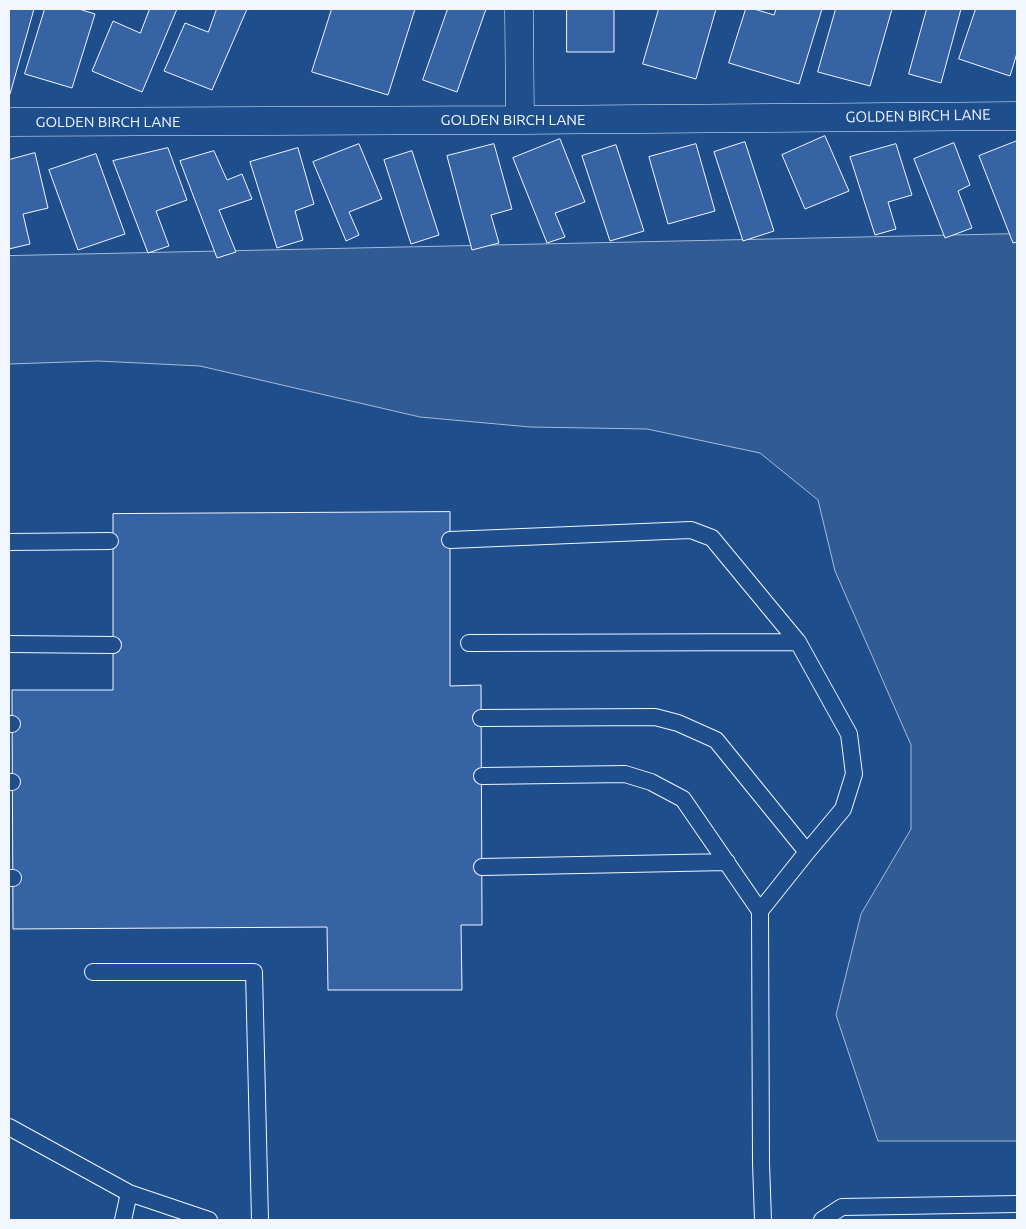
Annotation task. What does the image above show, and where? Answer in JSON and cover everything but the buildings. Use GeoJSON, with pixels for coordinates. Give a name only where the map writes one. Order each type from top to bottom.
{"type":"FeatureCollection","features":[{"type":"Feature","properties":{"kind":"street"},"geometry":{"type":"LineString","coordinates":[[519,9],[520,120]]}},
{"type":"Feature","properties":{"kind":"street","name":"GOLDEN BIRCH LANE"},"geometry":{"type":"LineString","coordinates":[[9,122],[1017,116]]}},
{"type":"Feature","properties":{"kind":"lane"},"geometry":{"type":"LineString","coordinates":[[450,540],[691,530],[712,538],[798,642],[849,734],[854,774],[843,809],[760,911]]}},
{"type":"Feature","properties":{"kind":"lane"},"geometry":{"type":"LineString","coordinates":[[9,542],[110,541]]}},
{"type":"Feature","properties":{"kind":"lane"},"geometry":{"type":"LineString","coordinates":[[469,643],[798,642]]}},
{"type":"Feature","properties":{"kind":"lane"},"geometry":{"type":"LineString","coordinates":[[9,644],[113,645]]}},
{"type":"Feature","properties":{"kind":"lane"},"geometry":{"type":"LineString","coordinates":[[481,718],[655,717],[678,723],[716,740],[807,852]]}},
{"type":"Feature","properties":{"kind":"lane"},"geometry":{"type":"LineString","coordinates":[[482,776],[625,774],[651,782],[683,799],[760,911],[763,1220]]}},
{"type":"Feature","properties":{"kind":"lane"},"geometry":{"type":"LineString","coordinates":[[482,867],[727,862]]}},
{"type":"Feature","properties":{"kind":"lane"},"geometry":{"type":"LineString","coordinates":[[93,972],[254,972],[260,1220]]}},
{"type":"Feature","properties":{"kind":"lane"},"geometry":{"type":"LineString","coordinates":[[9,1127],[129,1193],[209,1220]]}},
{"type":"Feature","properties":{"kind":"lane"},"geometry":{"type":"LineString","coordinates":[[123,1220],[129,1193]]}},
{"type":"Feature","properties":{"kind":"lane"},"geometry":{"type":"LineString","coordinates":[[822,1220],[842,1207],[1017,1204]]}},
{"type":"Feature","properties":{"kind":"shaded area"},"geometry":{"type":"Polygon","coordinates":[[[1017,234],[1017,1141],[878,1141],[836,1015],[861,914],[911,829],[911,745],[835,571],[818,500],[760,453],[647,429],[530,427],[420,417],[200,366],[98,361],[9,364],[9,256],[1017,234]]]}}]}
